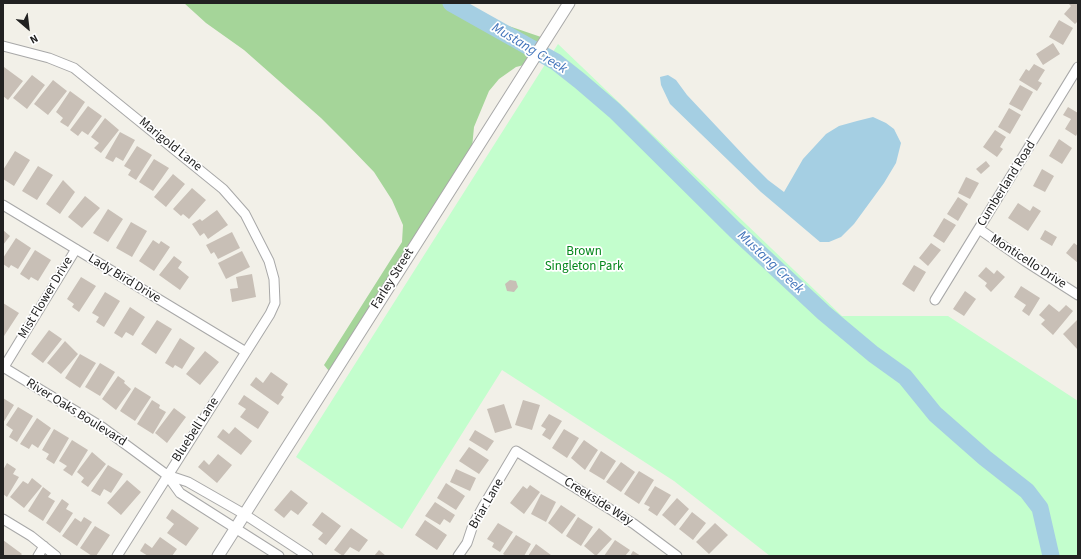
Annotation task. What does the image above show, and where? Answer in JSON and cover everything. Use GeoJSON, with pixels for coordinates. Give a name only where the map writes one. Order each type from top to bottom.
{"type":"FeatureCollection","features":[{"type":"Feature","properties":{"kind":"street","name":"Farley Street"},"geometry":{"type":"LineString","coordinates":[[218,556],[569,3]]}},
{"type":"Feature","properties":{"kind":"street","name":"Marigold Lane"},"geometry":{"type":"LineString","coordinates":[[3,46],[50,58],[74,68],[223,189],[244,214],[269,261],[276,291],[275,303]]}},
{"type":"Feature","properties":{"kind":"street","name":"Cumberland Road"},"geometry":{"type":"LineString","coordinates":[[935,300],[1078,67]]}},
{"type":"Feature","properties":{"kind":"street","name":"Lady Bird Drive"},"geometry":{"type":"LineString","coordinates":[[3,205],[246,352]]}},
{"type":"Feature","properties":{"kind":"street","name":"Monticello Drive"},"geometry":{"type":"LineString","coordinates":[[979,229],[1025,262],[1078,294]]}},
{"type":"Feature","properties":{"kind":"street","name":"Mist Flower Drive"},"geometry":{"type":"LineString","coordinates":[[3,367],[76,249]]}},
{"type":"Feature","properties":{"kind":"street","name":"Bluebell Lane"},"geometry":{"type":"LineString","coordinates":[[117,556],[246,352],[275,303]]}},
{"type":"Feature","properties":{"kind":"street","name":"River Oaks Boulevard"},"geometry":{"type":"LineString","coordinates":[[3,367],[102,427],[167,475],[180,492],[279,556]]}},
{"type":"Feature","properties":{"kind":"street","name":"Briar Lane"},"geometry":{"type":"LineString","coordinates":[[460,555],[467,543],[473,525],[516,451]]}},
{"type":"Feature","properties":{"kind":"street","name":"Creekside Way"},"geometry":{"type":"LineString","coordinates":[[516,451],[634,524],[677,556]]}},
{"type":"Feature","properties":{"kind":"street","name":"River Oaks Boulevard"},"geometry":{"type":"LineString","coordinates":[[167,475],[188,482],[244,514],[308,556]]}},
{"type":"Feature","properties":{"kind":"street"},"geometry":{"type":"LineString","coordinates":[[3,519],[44,546],[56,556]]}},
{"type":"Feature","properties":{"kind":"street"},"geometry":{"type":"LineString","coordinates":[[38,556],[44,546]]}},
{"type":"Feature","properties":{"kind":"green space"},"geometry":{"type":"Polygon","coordinates":[[[184,3],[461,3],[469,16],[500,23],[541,37],[530,50],[524,65],[516,67],[499,79],[489,91],[474,127],[472,148],[334,367],[329,371],[324,365],[402,242],[403,225],[392,200],[374,172],[346,143],[321,118],[244,50],[206,23],[184,3]]]}},
{"type":"Feature","properties":{"kind":"green space","name":"Brown Singleton Park"},"geometry":{"type":"Polygon","coordinates":[[[558,44],[842,316],[948,316],[1078,401],[1078,556],[770,556],[674,481],[502,370],[402,529],[296,457],[558,44]]]}},
{"type":"Feature","properties":{"kind":"water"},"geometry":{"type":"Polygon","coordinates":[[[668,75],[676,80],[687,95],[749,161],[768,180],[784,192],[803,159],[826,134],[839,126],[857,121],[873,117],[886,123],[894,129],[901,143],[896,163],[884,183],[854,224],[841,237],[829,242],[820,242],[761,192],[670,104],[661,85],[660,77],[668,75]]]}},
{"type":"Feature","properties":{"kind":"building"},"geometry":{"type":"Polygon","coordinates":[[[1068,3],[1078,3],[1078,21],[1075,24],[1064,14],[1071,6],[1068,3]]]}},
{"type":"Feature","properties":{"kind":"building"},"geometry":{"type":"Polygon","coordinates":[[[1059,20],[1073,28],[1063,45],[1049,37],[1059,20]]]}},
{"type":"Feature","properties":{"kind":"building"},"geometry":{"type":"Polygon","coordinates":[[[1053,43],[1060,54],[1043,65],[1036,54],[1053,43]]]}},
{"type":"Feature","properties":{"kind":"building"},"geometry":{"type":"Polygon","coordinates":[[[1034,64],[1045,70],[1038,81],[1042,83],[1037,91],[1019,80],[1026,69],[1029,71],[1034,64]]]}},
{"type":"Feature","properties":{"kind":"building"},"geometry":{"type":"Polygon","coordinates":[[[4,67],[23,81],[8,100],[3,96],[4,67]]]}},
{"type":"Feature","properties":{"kind":"building"},"geometry":{"type":"Polygon","coordinates":[[[32,75],[45,85],[27,109],[13,98],[32,75]]]}},
{"type":"Feature","properties":{"kind":"building"},"geometry":{"type":"Polygon","coordinates":[[[53,80],[67,91],[48,115],[34,104],[53,80]]]}},
{"type":"Feature","properties":{"kind":"building"},"geometry":{"type":"Polygon","coordinates":[[[1020,85],[1033,92],[1022,111],[1009,104],[1020,85]]]}},
{"type":"Feature","properties":{"kind":"building"},"geometry":{"type":"Polygon","coordinates":[[[70,91],[85,102],[68,127],[60,122],[63,118],[56,112],[70,91]]]}},
{"type":"Feature","properties":{"kind":"building"},"geometry":{"type":"Polygon","coordinates":[[[88,106],[102,116],[88,135],[82,131],[78,136],[70,130],[88,106]]]}},
{"type":"Feature","properties":{"kind":"building"},"geometry":{"type":"Polygon","coordinates":[[[1068,107],[1078,113],[1078,132],[1076,136],[1065,129],[1071,119],[1063,115],[1068,107]]]}},
{"type":"Feature","properties":{"kind":"building"},"geometry":{"type":"Polygon","coordinates":[[[1009,108],[1021,115],[1010,134],[998,127],[1009,108]]]}},
{"type":"Feature","properties":{"kind":"building"},"geometry":{"type":"Polygon","coordinates":[[[105,118],[119,130],[101,153],[94,148],[99,143],[91,137],[105,118]]]}},
{"type":"Feature","properties":{"kind":"building"},"geometry":{"type":"Polygon","coordinates":[[[995,130],[1006,137],[1000,147],[1003,149],[997,157],[983,147],[995,130]]]}},
{"type":"Feature","properties":{"kind":"building"},"geometry":{"type":"Polygon","coordinates":[[[120,132],[135,140],[123,161],[116,157],[113,162],[105,158],[120,132]]]}},
{"type":"Feature","properties":{"kind":"building"},"geometry":{"type":"Polygon","coordinates":[[[1059,139],[1072,148],[1062,164],[1049,156],[1059,139]]]}},
{"type":"Feature","properties":{"kind":"building"},"geometry":{"type":"Polygon","coordinates":[[[137,146],[152,155],[136,180],[128,175],[131,170],[124,166],[137,146]]]}},
{"type":"Feature","properties":{"kind":"building"},"geometry":{"type":"Polygon","coordinates":[[[15,151],[30,160],[14,186],[3,179],[3,170],[15,151]]]}},
{"type":"Feature","properties":{"kind":"building"},"geometry":{"type":"Polygon","coordinates":[[[154,159],[169,168],[153,191],[139,182],[154,159]]]}},
{"type":"Feature","properties":{"kind":"building"},"geometry":{"type":"Polygon","coordinates":[[[986,161],[990,166],[981,174],[976,169],[986,161]]]}},
{"type":"Feature","properties":{"kind":"building"},"geometry":{"type":"Polygon","coordinates":[[[38,166],[53,175],[37,200],[22,191],[38,166]]]}},
{"type":"Feature","properties":{"kind":"building"},"geometry":{"type":"Polygon","coordinates":[[[1042,169],[1054,176],[1045,192],[1033,186],[1042,169]]]}},
{"type":"Feature","properties":{"kind":"building"},"geometry":{"type":"Polygon","coordinates":[[[173,174],[185,184],[166,207],[154,197],[173,174]]]}},
{"type":"Feature","properties":{"kind":"building"},"geometry":{"type":"Polygon","coordinates":[[[966,177],[979,183],[970,199],[958,193],[966,177]]]}},
{"type":"Feature","properties":{"kind":"building"},"geometry":{"type":"Polygon","coordinates":[[[63,180],[75,192],[60,214],[46,204],[63,180]]]}},
{"type":"Feature","properties":{"kind":"building"},"geometry":{"type":"Polygon","coordinates":[[[192,188],[206,200],[189,219],[183,214],[181,216],[173,209],[192,188]]]}},
{"type":"Feature","properties":{"kind":"building"},"geometry":{"type":"Polygon","coordinates":[[[85,196],[100,208],[82,228],[68,217],[85,196]]]}},
{"type":"Feature","properties":{"kind":"building"},"geometry":{"type":"Polygon","coordinates":[[[958,197],[968,204],[958,221],[947,214],[958,197]]]}},
{"type":"Feature","properties":{"kind":"building"},"geometry":{"type":"Polygon","coordinates":[[[1018,203],[1030,211],[1033,206],[1041,211],[1028,231],[1008,218],[1018,203]]]}},
{"type":"Feature","properties":{"kind":"building"},"geometry":{"type":"Polygon","coordinates":[[[108,209],[123,219],[108,242],[93,233],[108,209]]]}},
{"type":"Feature","properties":{"kind":"building"},"geometry":{"type":"Polygon","coordinates":[[[217,210],[228,225],[208,239],[204,233],[200,236],[192,224],[200,219],[202,221],[217,210]]]}},
{"type":"Feature","properties":{"kind":"building"},"geometry":{"type":"Polygon","coordinates":[[[944,218],[956,225],[944,243],[933,236],[944,218]]]}},
{"type":"Feature","properties":{"kind":"building"},"geometry":{"type":"Polygon","coordinates":[[[131,222],[147,231],[132,257],[116,248],[131,222]]]}},
{"type":"Feature","properties":{"kind":"building"},"geometry":{"type":"Polygon","coordinates":[[[3,230],[10,236],[3,245],[3,230]]]}},
{"type":"Feature","properties":{"kind":"building"},"geometry":{"type":"Polygon","coordinates":[[[1045,230],[1057,237],[1052,246],[1040,239],[1045,230]]]}},
{"type":"Feature","properties":{"kind":"building"},"geometry":{"type":"Polygon","coordinates":[[[232,232],[240,248],[218,259],[214,252],[211,254],[206,245],[232,232]]]}},
{"type":"Feature","properties":{"kind":"building"},"geometry":{"type":"Polygon","coordinates":[[[16,238],[31,248],[18,269],[11,265],[9,268],[3,264],[3,258],[16,238]]]}},
{"type":"Feature","properties":{"kind":"building"},"geometry":{"type":"Polygon","coordinates":[[[153,240],[159,244],[161,241],[170,247],[154,271],[139,261],[153,240]]]}},
{"type":"Feature","properties":{"kind":"building"},"geometry":{"type":"Polygon","coordinates":[[[931,243],[941,250],[928,266],[919,258],[931,243]]]}},
{"type":"Feature","properties":{"kind":"building"},"geometry":{"type":"Polygon","coordinates":[[[1074,243],[1078,246],[1078,263],[1066,253],[1074,243]]]}},
{"type":"Feature","properties":{"kind":"building"},"geometry":{"type":"Polygon","coordinates":[[[35,250],[51,260],[38,281],[31,277],[29,280],[20,274],[35,250]]]}},
{"type":"Feature","properties":{"kind":"building"},"geometry":{"type":"Polygon","coordinates":[[[242,251],[250,267],[226,279],[218,263],[242,251]]]}},
{"type":"Feature","properties":{"kind":"building"},"geometry":{"type":"Polygon","coordinates":[[[174,256],[182,262],[178,268],[189,277],[180,290],[159,275],[174,256]]]}},
{"type":"Feature","properties":{"kind":"building"},"geometry":{"type":"Polygon","coordinates":[[[914,265],[926,272],[914,292],[902,284],[914,265]]]}},
{"type":"Feature","properties":{"kind":"building"},"geometry":{"type":"Polygon","coordinates":[[[986,267],[994,274],[997,270],[1005,277],[991,292],[985,286],[987,283],[978,276],[986,267]]]}},
{"type":"Feature","properties":{"kind":"building"},"geometry":{"type":"Polygon","coordinates":[[[252,274],[256,297],[232,302],[230,289],[238,288],[236,277],[252,274]]]}},
{"type":"Feature","properties":{"kind":"building"},"geometry":{"type":"Polygon","coordinates":[[[81,277],[96,286],[79,312],[72,307],[74,304],[67,299],[81,277]]]}},
{"type":"Feature","properties":{"kind":"building"},"geometry":{"type":"Polygon","coordinates":[[[510,280],[516,281],[518,287],[514,292],[507,291],[505,284],[510,280]]]}},
{"type":"Feature","properties":{"kind":"building"},"geometry":{"type":"Polygon","coordinates":[[[1021,286],[1040,298],[1029,316],[1022,311],[1026,305],[1014,297],[1021,286]]]}},
{"type":"Feature","properties":{"kind":"building"},"geometry":{"type":"Polygon","coordinates":[[[965,291],[976,299],[964,316],[953,309],[965,291]]]}},
{"type":"Feature","properties":{"kind":"building"},"geometry":{"type":"Polygon","coordinates":[[[105,292],[120,301],[104,327],[96,322],[99,317],[92,313],[105,292]]]}},
{"type":"Feature","properties":{"kind":"building"},"geometry":{"type":"Polygon","coordinates":[[[3,303],[19,313],[4,336],[3,336],[3,303]]]}},
{"type":"Feature","properties":{"kind":"building"},"geometry":{"type":"Polygon","coordinates":[[[1049,304],[1059,312],[1066,305],[1073,311],[1053,335],[1041,324],[1045,320],[1039,315],[1049,304]]]}},
{"type":"Feature","properties":{"kind":"building"},"geometry":{"type":"Polygon","coordinates":[[[130,307],[145,317],[133,336],[126,332],[122,338],[114,333],[130,307]]]}},
{"type":"Feature","properties":{"kind":"building"},"geometry":{"type":"Polygon","coordinates":[[[1078,319],[1078,350],[1063,334],[1078,319]]]}},
{"type":"Feature","properties":{"kind":"building"},"geometry":{"type":"Polygon","coordinates":[[[157,320],[172,329],[156,354],[141,344],[157,320]]]}},
{"type":"Feature","properties":{"kind":"building"},"geometry":{"type":"Polygon","coordinates":[[[49,330],[62,339],[43,363],[31,354],[49,330]]]}},
{"type":"Feature","properties":{"kind":"building"},"geometry":{"type":"Polygon","coordinates":[[[180,338],[195,348],[182,369],[175,365],[173,368],[165,363],[180,338]]]}},
{"type":"Feature","properties":{"kind":"building"},"geometry":{"type":"Polygon","coordinates":[[[65,341],[78,354],[61,374],[47,363],[65,341]]]}},
{"type":"Feature","properties":{"kind":"building"},"geometry":{"type":"Polygon","coordinates":[[[205,351],[219,362],[200,385],[186,374],[205,351]]]}},
{"type":"Feature","properties":{"kind":"building"},"geometry":{"type":"Polygon","coordinates":[[[80,354],[96,363],[80,388],[65,378],[80,354]]]}},
{"type":"Feature","properties":{"kind":"building"},"geometry":{"type":"Polygon","coordinates":[[[100,363],[115,372],[100,396],[85,387],[100,363]]]}},
{"type":"Feature","properties":{"kind":"building"},"geometry":{"type":"Polygon","coordinates":[[[271,372],[288,384],[281,395],[284,397],[278,405],[250,385],[256,377],[263,383],[271,372]]]}},
{"type":"Feature","properties":{"kind":"building"},"geometry":{"type":"Polygon","coordinates":[[[118,376],[125,381],[124,383],[131,389],[116,410],[102,399],[118,376]]]}},
{"type":"Feature","properties":{"kind":"building"},"geometry":{"type":"Polygon","coordinates":[[[135,387],[151,397],[135,421],[120,411],[135,387]]]}},
{"type":"Feature","properties":{"kind":"building"},"geometry":{"type":"Polygon","coordinates":[[[244,395],[269,412],[258,429],[240,417],[246,409],[238,404],[244,395]]]}},
{"type":"Feature","properties":{"kind":"building"},"geometry":{"type":"Polygon","coordinates":[[[3,398],[14,405],[3,423],[3,398]]]}},
{"type":"Feature","properties":{"kind":"building"},"geometry":{"type":"Polygon","coordinates":[[[152,400],[160,405],[159,408],[166,412],[153,434],[137,424],[152,400]]]}},
{"type":"Feature","properties":{"kind":"building"},"geometry":{"type":"Polygon","coordinates":[[[523,400],[540,405],[532,430],[515,425],[523,400]]]}},
{"type":"Feature","properties":{"kind":"building"},"geometry":{"type":"Polygon","coordinates":[[[504,404],[512,428],[495,433],[487,409],[504,404]]]}},
{"type":"Feature","properties":{"kind":"building"},"geometry":{"type":"Polygon","coordinates":[[[18,407],[33,416],[17,442],[9,437],[13,430],[6,425],[18,407]]]}},
{"type":"Feature","properties":{"kind":"building"},"geometry":{"type":"Polygon","coordinates":[[[174,408],[186,417],[167,443],[155,433],[174,408]]]}},
{"type":"Feature","properties":{"kind":"building"},"geometry":{"type":"Polygon","coordinates":[[[549,414],[562,421],[550,440],[542,435],[546,429],[541,426],[549,414]]]}},
{"type":"Feature","properties":{"kind":"building"},"geometry":{"type":"Polygon","coordinates":[[[37,418],[51,428],[38,448],[32,444],[29,449],[20,444],[37,418]]]}},
{"type":"Feature","properties":{"kind":"building"},"geometry":{"type":"Polygon","coordinates":[[[235,427],[252,441],[241,455],[217,437],[223,429],[229,434],[235,427]]]}},
{"type":"Feature","properties":{"kind":"building"},"geometry":{"type":"Polygon","coordinates":[[[54,429],[69,438],[54,464],[46,459],[49,454],[42,450],[54,429]]]}},
{"type":"Feature","properties":{"kind":"building"},"geometry":{"type":"Polygon","coordinates":[[[564,429],[579,438],[567,458],[552,448],[564,429]]]}},
{"type":"Feature","properties":{"kind":"building"},"geometry":{"type":"Polygon","coordinates":[[[475,430],[494,441],[487,451],[469,440],[475,430]]]}},
{"type":"Feature","properties":{"kind":"building"},"geometry":{"type":"Polygon","coordinates":[[[72,440],[88,450],[72,476],[63,470],[67,466],[59,461],[72,440]]]}},
{"type":"Feature","properties":{"kind":"building"},"geometry":{"type":"Polygon","coordinates":[[[584,440],[598,450],[585,470],[571,458],[584,440]]]}},
{"type":"Feature","properties":{"kind":"building"},"geometry":{"type":"Polygon","coordinates":[[[469,447],[489,460],[479,474],[459,461],[469,447]]]}},
{"type":"Feature","properties":{"kind":"building"},"geometry":{"type":"Polygon","coordinates":[[[601,451],[616,461],[604,480],[589,471],[601,451]]]}},
{"type":"Feature","properties":{"kind":"building"},"geometry":{"type":"Polygon","coordinates":[[[92,452],[106,464],[88,487],[81,482],[84,478],[77,472],[92,452]]]}},
{"type":"Feature","properties":{"kind":"building"},"geometry":{"type":"Polygon","coordinates":[[[218,454],[232,465],[217,483],[198,467],[204,460],[209,465],[218,454]]]}},
{"type":"Feature","properties":{"kind":"building"},"geometry":{"type":"Polygon","coordinates":[[[621,462],[635,472],[621,492],[606,482],[621,462]]]}},
{"type":"Feature","properties":{"kind":"building"},"geometry":{"type":"Polygon","coordinates":[[[7,463],[16,469],[13,474],[19,477],[7,497],[3,494],[3,470],[7,463]]]}},
{"type":"Feature","properties":{"kind":"building"},"geometry":{"type":"Polygon","coordinates":[[[108,465],[123,474],[111,493],[104,489],[100,496],[91,491],[108,465]]]}},
{"type":"Feature","properties":{"kind":"building"},"geometry":{"type":"Polygon","coordinates":[[[456,469],[476,478],[470,491],[450,482],[456,469]]]}},
{"type":"Feature","properties":{"kind":"building"},"geometry":{"type":"Polygon","coordinates":[[[639,471],[654,480],[639,504],[624,494],[639,471]]]}},
{"type":"Feature","properties":{"kind":"building"},"geometry":{"type":"Polygon","coordinates":[[[32,478],[42,486],[24,508],[10,497],[23,481],[28,484],[32,478]]]}},
{"type":"Feature","properties":{"kind":"building"},"geometry":{"type":"Polygon","coordinates":[[[127,480],[141,492],[121,515],[107,503],[127,480]]]}},
{"type":"Feature","properties":{"kind":"building"},"geometry":{"type":"Polygon","coordinates":[[[446,483],[465,496],[456,510],[437,498],[446,483]]]}},
{"type":"Feature","properties":{"kind":"building"},"geometry":{"type":"Polygon","coordinates":[[[530,485],[540,492],[524,514],[510,503],[523,486],[527,489],[530,485]]]}},
{"type":"Feature","properties":{"kind":"building"},"geometry":{"type":"Polygon","coordinates":[[[655,486],[671,495],[657,516],[648,510],[650,507],[644,504],[655,486]]]}},
{"type":"Feature","properties":{"kind":"building"},"geometry":{"type":"Polygon","coordinates":[[[43,487],[51,493],[48,497],[55,501],[43,521],[28,511],[43,487]]]}},
{"type":"Feature","properties":{"kind":"building"},"geometry":{"type":"Polygon","coordinates":[[[291,490],[308,503],[298,515],[291,510],[284,518],[274,510],[291,490]]]}},
{"type":"Feature","properties":{"kind":"building"},"geometry":{"type":"Polygon","coordinates":[[[541,494],[556,502],[546,522],[531,514],[541,494]]]}},
{"type":"Feature","properties":{"kind":"building"},"geometry":{"type":"Polygon","coordinates":[[[677,498],[689,509],[675,526],[662,515],[677,498]]]}},
{"type":"Feature","properties":{"kind":"building"},"geometry":{"type":"Polygon","coordinates":[[[62,499],[69,504],[66,509],[73,513],[60,533],[46,523],[62,499]]]}},
{"type":"Feature","properties":{"kind":"building"},"geometry":{"type":"Polygon","coordinates":[[[435,502],[455,515],[450,523],[444,519],[440,525],[425,516],[435,502]]]}},
{"type":"Feature","properties":{"kind":"building"},"geometry":{"type":"Polygon","coordinates":[[[561,505],[576,515],[562,534],[548,523],[561,505]]]}},
{"type":"Feature","properties":{"kind":"building"},"geometry":{"type":"Polygon","coordinates":[[[172,509],[199,528],[186,546],[167,533],[174,524],[166,518],[172,509]]]}},
{"type":"Feature","properties":{"kind":"building"},"geometry":{"type":"Polygon","coordinates":[[[322,512],[341,526],[326,545],[318,539],[323,533],[312,525],[322,512]]]}},
{"type":"Feature","properties":{"kind":"building"},"geometry":{"type":"Polygon","coordinates":[[[692,512],[706,523],[693,540],[679,529],[692,512]]]}},
{"type":"Feature","properties":{"kind":"building"},"geometry":{"type":"Polygon","coordinates":[[[84,517],[92,522],[77,546],[62,536],[75,518],[81,522],[84,517]]]}},
{"type":"Feature","properties":{"kind":"building"},"geometry":{"type":"Polygon","coordinates":[[[578,517],[593,527],[581,546],[566,536],[578,517]]]}},
{"type":"Feature","properties":{"kind":"building"},"geometry":{"type":"Polygon","coordinates":[[[425,520],[447,535],[437,550],[415,535],[425,520]]]}},
{"type":"Feature","properties":{"kind":"building"},"geometry":{"type":"Polygon","coordinates":[[[498,523],[513,532],[500,552],[492,547],[494,543],[487,539],[498,523]]]}},
{"type":"Feature","properties":{"kind":"building"},"geometry":{"type":"Polygon","coordinates":[[[715,523],[728,535],[709,554],[696,542],[715,523]]]}},
{"type":"Feature","properties":{"kind":"building"},"geometry":{"type":"Polygon","coordinates":[[[95,526],[110,535],[96,556],[92,556],[80,548],[95,526]]]}},
{"type":"Feature","properties":{"kind":"building"},"geometry":{"type":"Polygon","coordinates":[[[351,528],[368,540],[359,552],[350,547],[343,556],[334,550],[351,528]]]}},
{"type":"Feature","properties":{"kind":"building"},"geometry":{"type":"Polygon","coordinates":[[[599,528],[612,539],[596,556],[584,546],[599,528]]]}},
{"type":"Feature","properties":{"kind":"building"},"geometry":{"type":"Polygon","coordinates":[[[516,535],[531,544],[524,556],[506,556],[503,554],[516,535]]]}},
{"type":"Feature","properties":{"kind":"building"},"geometry":{"type":"Polygon","coordinates":[[[160,537],[177,549],[172,556],[148,556],[140,551],[145,543],[152,548],[160,537]]]}},
{"type":"Feature","properties":{"kind":"building"},"geometry":{"type":"Polygon","coordinates":[[[3,540],[22,554],[20,556],[3,556],[3,540]]]}},
{"type":"Feature","properties":{"kind":"building"},"geometry":{"type":"Polygon","coordinates":[[[615,540],[630,550],[625,556],[604,556],[615,540]]]}},
{"type":"Feature","properties":{"kind":"building"},"geometry":{"type":"Polygon","coordinates":[[[536,544],[551,555],[528,556],[536,544]]]}},
{"type":"Feature","properties":{"kind":"building"},"geometry":{"type":"Polygon","coordinates":[[[379,550],[386,556],[374,556],[379,550]]]}},
{"type":"Feature","properties":{"kind":"building"},"geometry":{"type":"Polygon","coordinates":[[[633,551],[641,556],[630,556],[633,551]]]}},
{"type":"Feature","properties":{"kind":"waterway","name":"Mustang Creek"},"geometry":{"type":"LineString","coordinates":[[451,3],[556,62],[580,81],[615,111],[735,230],[824,313],[873,354],[905,377],[935,414],[985,458],[1027,491],[1040,508],[1051,556]]}}]}
